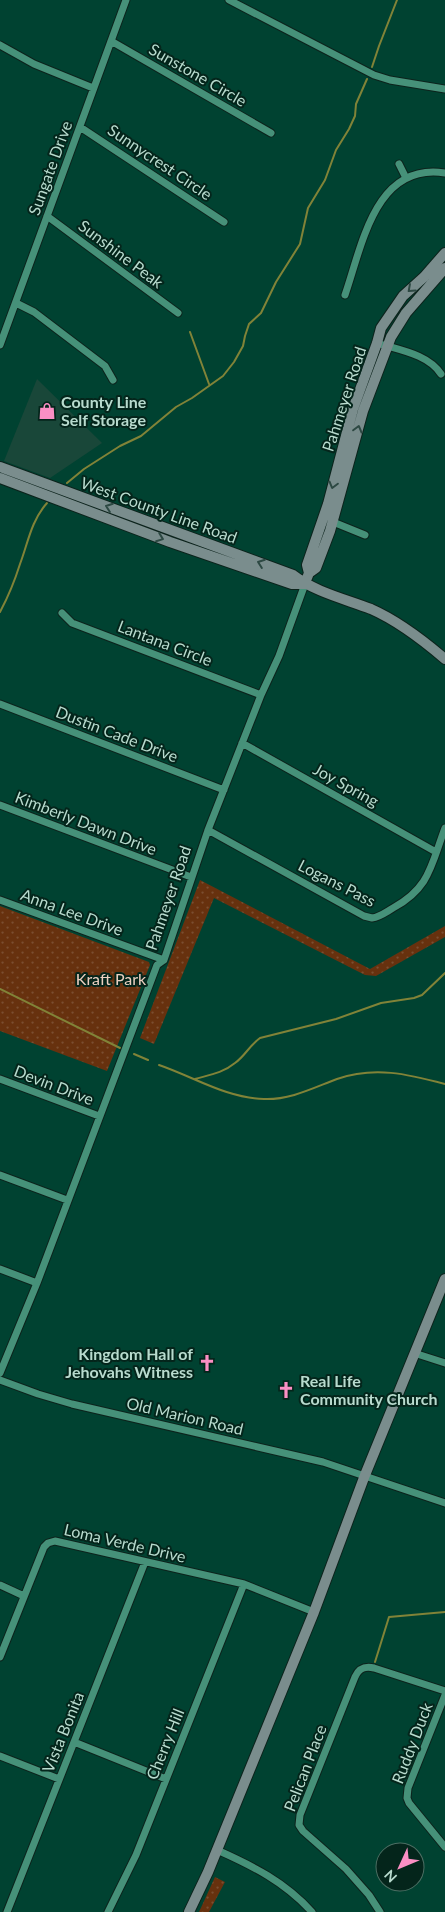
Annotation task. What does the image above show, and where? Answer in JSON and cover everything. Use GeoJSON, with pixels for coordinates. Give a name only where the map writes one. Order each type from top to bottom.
{"type":"FeatureCollection","features":[{"type":"Feature","properties":{"kind":"main road","name":"Pahmeyer Road"},"geometry":{"type":"LineString","coordinates":[[309,573],[316,568],[333,522],[382,344],[380,328],[394,307],[444,260]]}},
{"type":"Feature","properties":{"kind":"main road","name":"Pahmeyer Road"},"geometry":{"type":"LineString","coordinates":[[305,584],[309,573],[307,565],[328,504],[353,409],[382,344]]}},
{"type":"Feature","properties":{"kind":"main road","name":"West County Line Road"},"geometry":{"type":"LineString","coordinates":[[0,467],[35,486]]}},
{"type":"Feature","properties":{"kind":"main road","name":"West County Line Road"},"geometry":{"type":"LineString","coordinates":[[0,478],[35,486],[293,575],[305,584],[374,610],[416,636],[445,659]]}},
{"type":"Feature","properties":{"kind":"main road"},"geometry":{"type":"LineString","coordinates":[[189,1912],[314,1612],[365,1475],[445,1279]]}},
{"type":"Feature","properties":{"kind":"street","name":"Sungate Drive"},"geometry":{"type":"LineString","coordinates":[[0,345],[126,0]]}},
{"type":"Feature","properties":{"kind":"street"},"geometry":{"type":"LineString","coordinates":[[229,0],[363,70],[390,80],[445,89]]}},
{"type":"Feature","properties":{"kind":"street","name":"Sunstone Circle"},"geometry":{"type":"LineString","coordinates":[[111,41],[271,133]]}},
{"type":"Feature","properties":{"kind":"street"},"geometry":{"type":"LineString","coordinates":[[0,44],[34,64],[93,88]]}},
{"type":"Feature","properties":{"kind":"street","name":"Sunnycrest Circle"},"geometry":{"type":"LineString","coordinates":[[80,127],[224,222]]}},
{"type":"Feature","properties":{"kind":"street"},"geometry":{"type":"LineString","coordinates":[[399,164],[406,178]]}},
{"type":"Feature","properties":{"kind":"street"},"geometry":{"type":"LineString","coordinates":[[345,295],[373,213],[386,194],[398,182],[406,178],[427,172],[445,173]]}},
{"type":"Feature","properties":{"kind":"street","name":"Sunshine Peak"},"geometry":{"type":"LineString","coordinates":[[47,216],[178,313]]}},
{"type":"Feature","properties":{"kind":"street"},"geometry":{"type":"LineString","coordinates":[[16,303],[34,312],[105,366],[113,380]]}},
{"type":"Feature","properties":{"kind":"street"},"geometry":{"type":"LineString","coordinates":[[382,344],[430,362],[441,374]]}},
{"type":"Feature","properties":{"kind":"street"},"geometry":{"type":"LineString","coordinates":[[333,522],[365,535]]}},
{"type":"Feature","properties":{"kind":"street","name":"Pahmeyer Road"},"geometry":{"type":"LineString","coordinates":[[0,1373],[37,1283],[157,966],[164,960],[208,830],[260,695],[279,656],[305,584]]}},
{"type":"Feature","properties":{"kind":"street","name":"Lantana Circle"},"geometry":{"type":"LineString","coordinates":[[62,613],[72,623],[260,695]]}},
{"type":"Feature","properties":{"kind":"street","name":"Dustin Cade Drive"},"geometry":{"type":"LineString","coordinates":[[0,704],[224,790]]}},
{"type":"Feature","properties":{"kind":"street","name":"Joy Spring"},"geometry":{"type":"LineString","coordinates":[[242,743],[436,852]]}},
{"type":"Feature","properties":{"kind":"street","name":"Kimberly Dawn Drive"},"geometry":{"type":"LineString","coordinates":[[0,805],[191,877]]}},
{"type":"Feature","properties":{"kind":"street","name":"Logans Pass"},"geometry":{"type":"LineString","coordinates":[[208,830],[364,916],[372,918],[401,904],[415,893],[425,880],[445,828]]}},
{"type":"Feature","properties":{"kind":"street","name":"Anna Lee Drive"},"geometry":{"type":"LineString","coordinates":[[0,900],[164,960]]}},
{"type":"Feature","properties":{"kind":"street","name":"Devin Drive"},"geometry":{"type":"LineString","coordinates":[[0,1079],[99,1116]]}},
{"type":"Feature","properties":{"kind":"street"},"geometry":{"type":"LineString","coordinates":[[0,1175],[67,1200]]}},
{"type":"Feature","properties":{"kind":"street"},"geometry":{"type":"LineString","coordinates":[[0,1269],[37,1283]]}},
{"type":"Feature","properties":{"kind":"street"},"geometry":{"type":"LineString","coordinates":[[414,1353],[445,1363]]}},
{"type":"Feature","properties":{"kind":"street","name":"Old Marion Road"},"geometry":{"type":"LineString","coordinates":[[0,1380],[59,1401],[323,1462],[445,1503]]}},
{"type":"Feature","properties":{"kind":"street","name":"Loma Verde Drive"},"geometry":{"type":"LineString","coordinates":[[0,1657],[44,1547],[52,1541],[244,1584],[314,1612]]}},
{"type":"Feature","properties":{"kind":"street","name":"Vista Bonita"},"geometry":{"type":"LineString","coordinates":[[7,1912],[145,1562]]}},
{"type":"Feature","properties":{"kind":"street","name":"Cherry Hill"},"geometry":{"type":"LineString","coordinates":[[108,1912],[130,1869],[244,1584]]}},
{"type":"Feature","properties":{"kind":"street"},"geometry":{"type":"LineString","coordinates":[[0,1585],[24,1596]]}},
{"type":"Feature","properties":{"kind":"street","name":"Pelican Place"},"geometry":{"type":"LineString","coordinates":[[380,1912],[352,1875],[330,1853],[300,1828],[298,1822],[300,1815],[355,1677],[362,1668],[374,1668],[445,1691]]}},
{"type":"Feature","properties":{"kind":"street","name":"Ruddy Duck"},"geometry":{"type":"LineString","coordinates":[[445,1695],[406,1796],[410,1805],[445,1847]]}},
{"type":"Feature","properties":{"kind":"street"},"geometry":{"type":"LineString","coordinates":[[74,1742],[166,1779]]}},
{"type":"Feature","properties":{"kind":"street"},"geometry":{"type":"LineString","coordinates":[[0,1756],[59,1779]]}},
{"type":"Feature","properties":{"kind":"street"},"geometry":{"type":"LineString","coordinates":[[216,1850],[264,1872],[292,1892],[312,1912]]}},
{"type":"Feature","properties":{"kind":"shaded area","name":"County Line Self Storage"},"geometry":{"type":"Polygon","coordinates":[[[37,379],[102,443],[50,478],[4,461],[37,379]]]}},
{"type":"Feature","properties":{"kind":"green space"},"geometry":{"type":"Polygon","coordinates":[[[200,880],[370,969],[445,926],[445,937],[376,976],[365,975],[214,898],[154,1044],[140,1038],[200,880]]]}},
{"type":"Feature","properties":{"kind":"green space","name":"Kraft Park"},"geometry":{"type":"Polygon","coordinates":[[[0,906],[149,962],[150,965],[107,1071],[0,1031],[0,906]]]}},
{"type":"Feature","properties":{"kind":"green space"},"geometry":{"type":"Polygon","coordinates":[[[215,1877],[225,1882],[209,1912],[199,1912],[215,1877]]]}},
{"type":"Feature","properties":{"kind":"waterway"},"geometry":{"type":"LineString","coordinates":[[372,67],[397,0]]}},
{"type":"Feature","properties":{"kind":"waterway"},"geometry":{"type":"LineString","coordinates":[[67,483],[84,469],[120,446],[141,436],[176,407],[223,376],[234,362],[243,346],[249,324],[261,313],[276,282],[300,244],[308,208],[325,180],[336,150],[355,116],[356,104],[367,79]]}},
{"type":"Feature","properties":{"kind":"waterway"},"geometry":{"type":"LineString","coordinates":[[190,332],[209,384]]}},
{"type":"Feature","properties":{"kind":"waterway"},"geometry":{"type":"LineString","coordinates":[[0,612],[14,582],[37,517],[47,503]]}},
{"type":"Feature","properties":{"kind":"waterway"},"geometry":{"type":"LineString","coordinates":[[195,1079],[226,1069],[260,1038],[336,1019],[381,1003],[414,998],[422,995],[445,973]]}},
{"type":"Feature","properties":{"kind":"waterway"},"geometry":{"type":"LineString","coordinates":[[0,989],[120,1048]]}},
{"type":"Feature","properties":{"kind":"waterway"},"geometry":{"type":"LineString","coordinates":[[134,1054],[148,1060]]}},
{"type":"Feature","properties":{"kind":"waterway"},"geometry":{"type":"LineString","coordinates":[[159,1065],[223,1091],[250,1098],[264,1099],[283,1098],[337,1079],[364,1073],[391,1073],[445,1084]]}},
{"type":"Feature","properties":{"kind":"waterway"},"geometry":{"type":"LineString","coordinates":[[375,1662],[389,1617],[445,1612]]}},
{"type":"Feature","properties":{"kind":"place","name":"County Line Self Storage"},"geometry":{"type":"Point","coordinates":[47,411]}},
{"type":"Feature","properties":{"kind":"place","name":"Kingdom Hall of Jehovahs Witness"},"geometry":{"type":"Point","coordinates":[207,1363]}},
{"type":"Feature","properties":{"kind":"place","name":"Real Life Community Church"},"geometry":{"type":"Point","coordinates":[286,1390]}}]}
